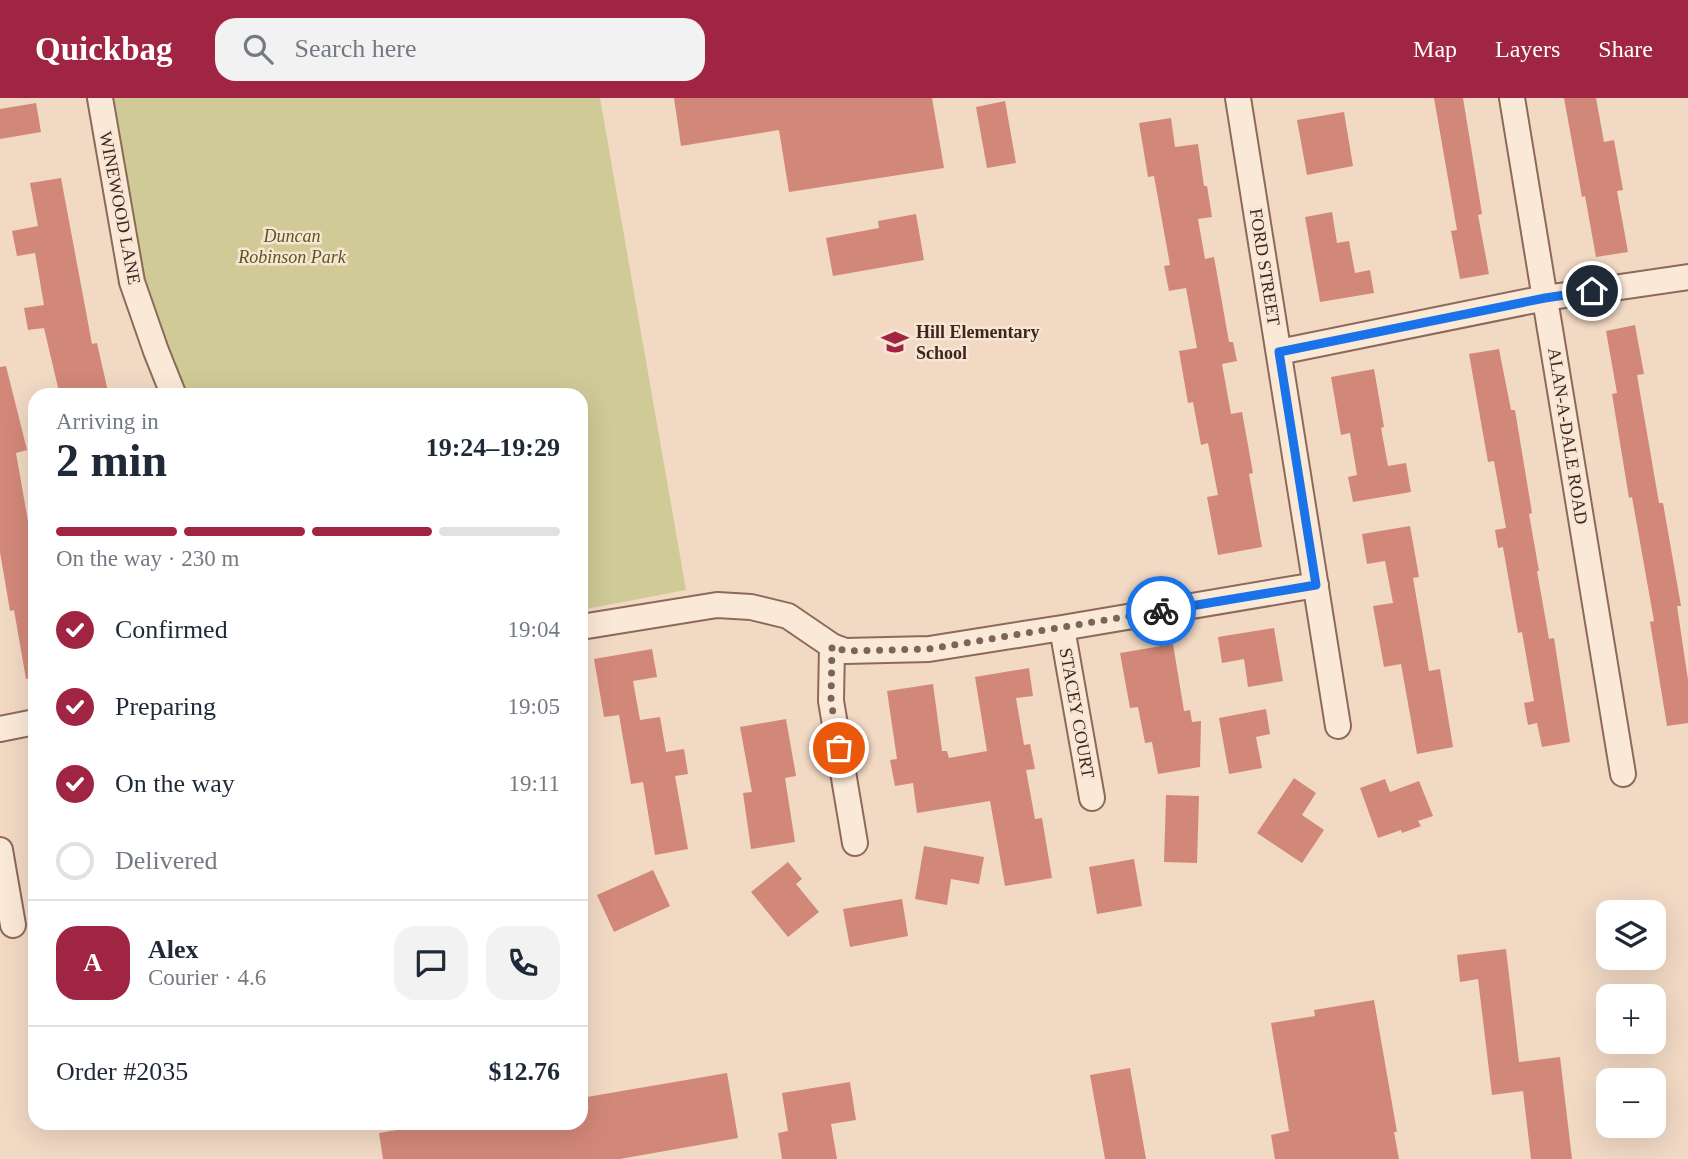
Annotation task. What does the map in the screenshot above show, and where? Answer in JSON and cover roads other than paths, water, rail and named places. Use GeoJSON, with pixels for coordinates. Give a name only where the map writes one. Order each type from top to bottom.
{"type":"FeatureCollection","features":[{"type":"Feature","properties":{"kind":"street","name":"WINEWOOD LANE"},"geometry":{"type":"LineString","coordinates":[[100,98],[132,282],[171,388]]}},
{"type":"Feature","properties":{"kind":"street","name":"FORD STREET"},"geometry":{"type":"LineString","coordinates":[[1238,98],[1338,726]]}},
{"type":"Feature","properties":{"kind":"street","name":"ALAN-A-DALE ROAD"},"geometry":{"type":"LineString","coordinates":[[1512,98],[1623,774]]}},
{"type":"Feature","properties":{"kind":"street"},"geometry":{"type":"LineString","coordinates":[[1279,352],[1545,298],[1688,277]]}},
{"type":"Feature","properties":{"kind":"street"},"geometry":{"type":"LineString","coordinates":[[588,626],[717,605],[751,607],[788,616],[832,646],[845,651],[929,649],[1316,585]]}},
{"type":"Feature","properties":{"kind":"street","name":"STACEY COURT"},"geometry":{"type":"LineString","coordinates":[[1062,628],[1092,798]]}},
{"type":"Feature","properties":{"kind":"street"},"geometry":{"type":"LineString","coordinates":[[832,646],[831,701],[855,843]]}},
{"type":"Feature","properties":{"kind":"street"},"geometry":{"type":"LineString","coordinates":[[0,729],[28,723]]}},
{"type":"Feature","properties":{"kind":"street"},"geometry":{"type":"LineString","coordinates":[[0,850],[13,925]]}},
{"type":"Feature","properties":{"kind":"place","name":"Hill Elementary School"},"geometry":{"type":"Point","coordinates":[895,342]}},
{"type":"Feature","properties":{"kind":"park label","name":"Duncan Robinson Park"},"geometry":{"type":"Point","coordinates":[292,246]}}]}
